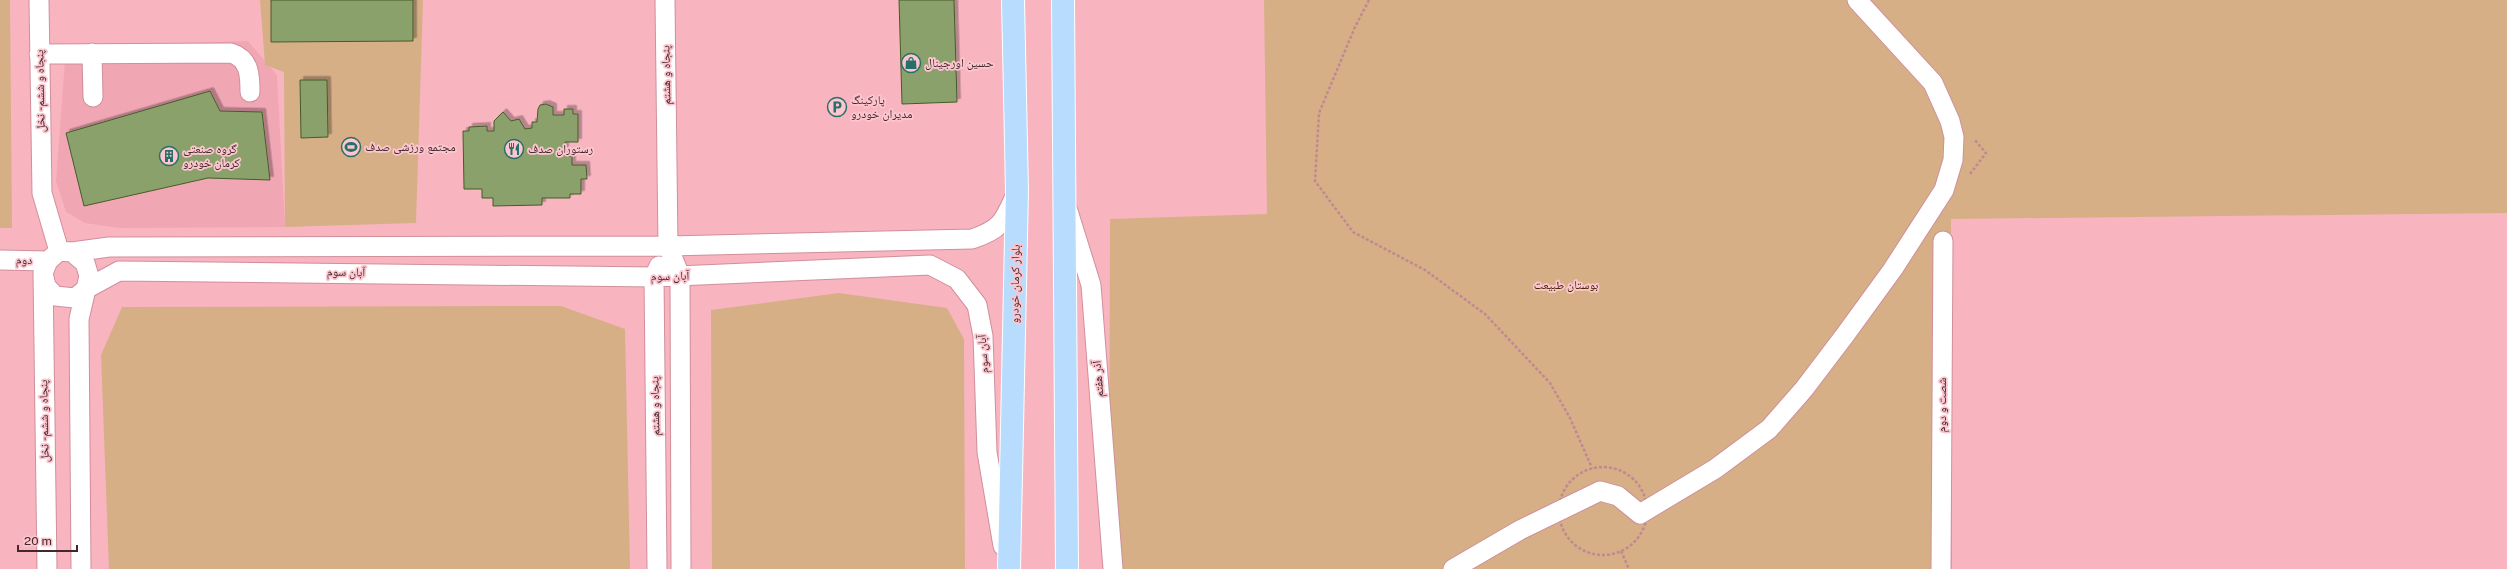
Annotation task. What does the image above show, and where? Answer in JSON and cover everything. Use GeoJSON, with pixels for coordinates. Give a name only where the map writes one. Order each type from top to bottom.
{"type":"FeatureCollection","features":[{"type":"Feature","properties":{"kind":"main road","name":"بلوار کرمان خودرو"},"geometry":{"type":"LineString","coordinates":[[1008,569],[1017,191],[1013,0]]}},
{"type":"Feature","properties":{"kind":"main road"},"geometry":{"type":"LineString","coordinates":[[1063,0],[1063,193],[1067,569]]}},
{"type":"Feature","properties":{"kind":"street","name":"پنجاه و ششم - نخل"},"geometry":{"type":"LineString","coordinates":[[39,0],[42,193],[55,259],[47,569]]}},
{"type":"Feature","properties":{"kind":"street","name":"پنجاه و هشتم"},"geometry":{"type":"LineString","coordinates":[[665,0],[668,246],[680,276],[681,569]]}},
{"type":"Feature","properties":{"kind":"street"},"geometry":{"type":"LineString","coordinates":[[1453,569],[1520,530],[1600,491],[1618,496],[1640,514],[1715,469],[1769,429],[1804,390],[1888,275],[1931,213],[1944,190],[1953,160],[1954,138],[1950,121],[1933,83],[1857,0]]}},
{"type":"Feature","properties":{"kind":"street"},"geometry":{"type":"LineString","coordinates":[[92,53],[93,97]]}},
{"type":"Feature","properties":{"kind":"street"},"geometry":{"type":"LineString","coordinates":[[40,54],[231,53],[244,61],[248,69],[250,92]]}},
{"type":"Feature","properties":{"kind":"street","name":"آبان سوم"},"geometry":{"type":"LineString","coordinates":[[55,259],[117,247],[668,246],[972,239],[992,233],[1005,217],[1017,191]]}},
{"type":"Feature","properties":{"kind":"street","name":"آذر هفتم"},"geometry":{"type":"LineString","coordinates":[[1063,193],[1091,285],[1113,569]]}},
{"type":"Feature","properties":{"kind":"street","name":"شصت و دوم"},"geometry":{"type":"LineString","coordinates":[[1942,569],[1943,241]]}},
{"type":"Feature","properties":{"kind":"street","name":"پنجاه و هشتم"},"geometry":{"type":"LineString","coordinates":[[657,569],[654,277],[668,246]]}},
{"type":"Feature","properties":{"kind":"street"},"geometry":{"type":"LineString","coordinates":[[81,569],[79,319],[86,289],[89,276],[85,263],[55,259],[46,286],[56,296],[75,298],[86,289]]}},
{"type":"Feature","properties":{"kind":"street","name":"دوم"},"geometry":{"type":"LineString","coordinates":[[0,260],[55,259]]}},
{"type":"Feature","properties":{"kind":"street","name":"آبان سوم"},"geometry":{"type":"LineString","coordinates":[[86,289],[119,271],[654,277],[930,265],[957,279],[977,305],[983,336],[987,452],[1008,569]]}},
{"type":"Feature","properties":{"kind":"path"},"geometry":{"type":"LineString","coordinates":[[1369,0],[1355,26],[1320,113],[1315,181],[1353,232],[1425,270],[1485,314],[1550,383],[1570,418],[1592,468]]}},
{"type":"Feature","properties":{"kind":"path"},"geometry":{"type":"LineString","coordinates":[[1968,176],[1986,153],[1970,135]]}},
{"type":"Feature","properties":{"kind":"path"},"geometry":{"type":"LineString","coordinates":[[1646,517],[1653,514]]}},
{"type":"Feature","properties":{"kind":"path"},"geometry":{"type":"LineString","coordinates":[[1621,551],[1629,569]]}},
{"type":"Feature","properties":{"kind":"shaded area"},"geometry":{"type":"Polygon","coordinates":[[[248,41],[277,75],[285,227],[120,228],[85,223],[66,212],[56,181],[66,47],[248,41]]]}},
{"type":"Feature","properties":{"kind":"green space"},"geometry":{"type":"Polygon","coordinates":[[[0,0],[10,0],[12,228],[0,228],[0,0]]]}},
{"type":"Feature","properties":{"kind":"green space","name":"مجتمع ورزشی صدف"},"geometry":{"type":"Polygon","coordinates":[[[260,0],[423,0],[416,223],[285,227],[284,72],[265,65],[260,0]]]}},
{"type":"Feature","properties":{"kind":"green space","name":"بوستان طبیعت"},"geometry":{"type":"Polygon","coordinates":[[[1264,0],[2507,0],[2507,213],[1951,219],[1952,569],[1109,569],[1110,219],[1267,214],[1264,0]]]}},
{"type":"Feature","properties":{"kind":"green space"},"geometry":{"type":"Polygon","coordinates":[[[839,293],[947,308],[964,339],[965,569],[712,569],[711,310],[839,293]]]}},
{"type":"Feature","properties":{"kind":"green space"},"geometry":{"type":"Polygon","coordinates":[[[561,306],[625,329],[630,569],[109,569],[101,355],[122,307],[561,306]]]}},
{"type":"Feature","properties":{"kind":"building"},"geometry":{"type":"Polygon","coordinates":[[[271,0],[413,0],[413,41],[271,42],[271,0]]]}},
{"type":"Feature","properties":{"kind":"building"},"geometry":{"type":"Polygon","coordinates":[[[899,0],[954,0],[957,102],[902,104],[899,0]]]}},
{"type":"Feature","properties":{"kind":"building"},"geometry":{"type":"Polygon","coordinates":[[[300,80],[327,80],[328,137],[301,138],[300,80]]]}},
{"type":"Feature","properties":{"kind":"building","name":"گروه صنعتی کرمان خودرو"},"geometry":{"type":"Polygon","coordinates":[[[210,91],[220,111],[262,112],[270,180],[208,178],[84,206],[66,133],[210,91]]]}},
{"type":"Feature","properties":{"kind":"building","name":"رستوران صدف"},"geometry":{"type":"Polygon","coordinates":[[[546,104],[553,107],[553,115],[564,115],[564,109],[573,109],[573,114],[578,114],[578,142],[565,142],[565,156],[572,156],[572,165],[586,165],[587,179],[581,179],[581,194],[570,194],[570,198],[542,198],[542,205],[493,206],[493,198],[482,198],[482,189],[464,189],[463,131],[469,131],[469,127],[487,126],[487,131],[494,131],[494,121],[503,112],[511,121],[519,119],[525,129],[532,128],[532,122],[537,122],[538,109],[540,105],[546,104]]]}},
{"type":"Feature","properties":{"kind":"place","name":"حسین اورجینال"},"geometry":{"type":"Point","coordinates":[911,63]}},
{"type":"Feature","properties":{"kind":"place","name":"پارکینگ مدیران خودرو"},"geometry":{"type":"Point","coordinates":[837,107]}},
{"type":"Feature","properties":{"kind":"place","name":"مجتمع ورزشی صدف"},"geometry":{"type":"Point","coordinates":[351,147]}},
{"type":"Feature","properties":{"kind":"place","name":"رستوران صدف"},"geometry":{"type":"Point","coordinates":[514,149]}},
{"type":"Feature","properties":{"kind":"place","name":"گروه صنعتی کرمان خودرو"},"geometry":{"type":"Point","coordinates":[169,156]}}]}
